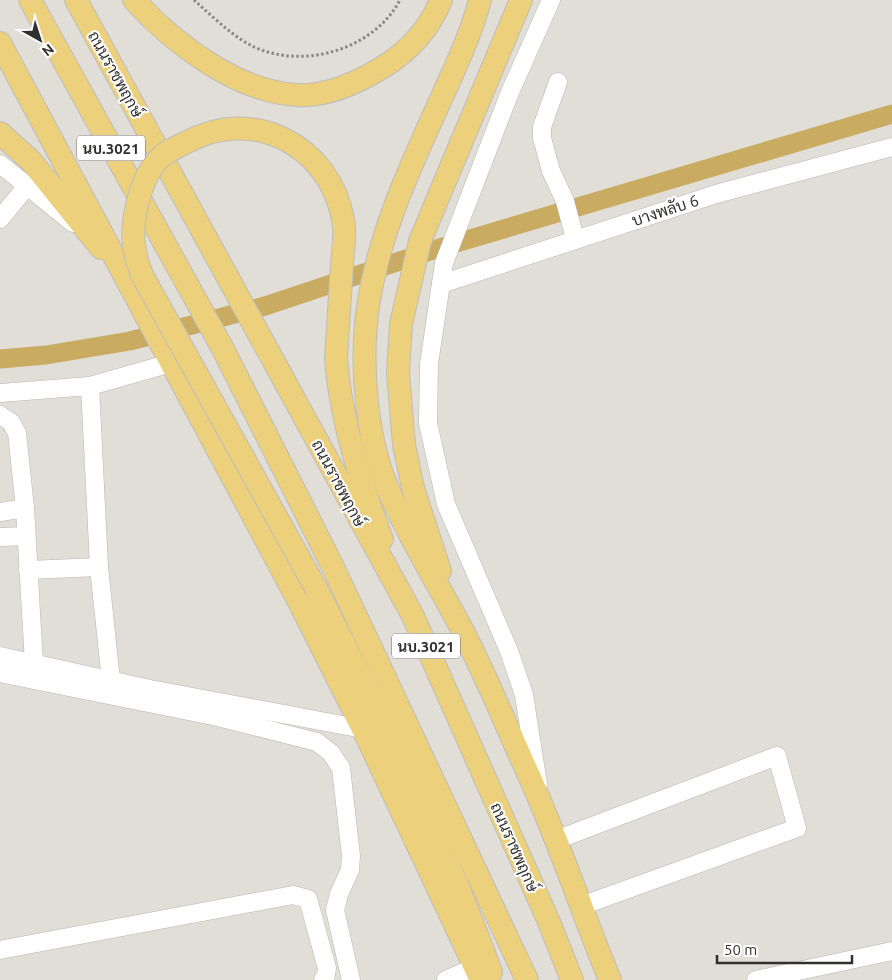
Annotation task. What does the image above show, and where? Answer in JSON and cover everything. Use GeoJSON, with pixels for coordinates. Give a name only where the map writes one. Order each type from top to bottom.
{"type":"FeatureCollection","features":[{"type":"Feature","properties":{"kind":"main road","name":"นบ.3021"},"geometry":{"type":"LineString","coordinates":[[30,0],[223,349],[333,567],[528,980]]}},
{"type":"Feature","properties":{"kind":"main road","name":"ถนนราชพฤกษ์"},"geometry":{"type":"LineString","coordinates":[[76,0],[413,616],[549,922],[572,980]]}},
{"type":"Feature","properties":{"kind":"main road"},"geometry":{"type":"LineString","coordinates":[[134,0],[190,51],[246,84],[298,95],[331,90],[364,79],[398,58],[422,35],[441,0]]}},
{"type":"Feature","properties":{"kind":"main road"},"geometry":{"type":"LineString","coordinates":[[480,0],[474,24],[416,157],[387,229],[376,264],[368,308],[365,354],[367,397],[375,448],[387,487],[410,537],[454,612],[541,800],[610,980]]}},
{"type":"Feature","properties":{"kind":"main road"},"geometry":{"type":"LineString","coordinates":[[454,612],[413,488],[402,428],[398,372],[401,324],[420,241],[521,0]]}},
{"type":"Feature","properties":{"kind":"main road"},"geometry":{"type":"LineString","coordinates":[[0,43],[257,522],[363,729],[478,974]]}},
{"type":"Feature","properties":{"kind":"main road"},"geometry":{"type":"LineString","coordinates":[[413,616],[368,502],[342,411],[336,359],[344,220],[329,180],[303,150],[283,137],[258,130],[230,128],[205,133],[163,155],[142,185],[132,235],[135,257],[146,282],[317,590],[398,755],[474,924],[493,980]]}},
{"type":"Feature","properties":{"kind":"main road"},"geometry":{"type":"LineString","coordinates":[[0,133],[31,161],[88,234],[122,271]]}},
{"type":"Feature","properties":{"kind":"street"},"geometry":{"type":"LineString","coordinates":[[541,800],[524,695],[509,651],[446,504],[428,423],[429,364],[444,263],[510,92],[551,0]]}},
{"type":"Feature","properties":{"kind":"street"},"geometry":{"type":"LineString","coordinates":[[558,82],[542,127],[542,138],[551,171],[565,201],[574,234]]}},
{"type":"Feature","properties":{"kind":"street","name":"บางพลับ 6"},"geometry":{"type":"LineString","coordinates":[[441,284],[574,234],[892,147]]}},
{"type":"Feature","properties":{"kind":"street"},"geometry":{"type":"LineString","coordinates":[[0,164],[88,234]]}},
{"type":"Feature","properties":{"kind":"street"},"geometry":{"type":"LineString","coordinates":[[0,219],[27,186]]}},
{"type":"Feature","properties":{"kind":"street"},"geometry":{"type":"LineString","coordinates":[[0,393],[90,386],[171,363]]}},
{"type":"Feature","properties":{"kind":"street"},"geometry":{"type":"LineString","coordinates":[[90,386],[99,567],[111,681]]}},
{"type":"Feature","properties":{"kind":"street"},"geometry":{"type":"LineString","coordinates":[[0,415],[11,422],[17,434],[24,508],[34,664]]}},
{"type":"Feature","properties":{"kind":"street"},"geometry":{"type":"LineString","coordinates":[[0,512],[24,508]]}},
{"type":"Feature","properties":{"kind":"street"},"geometry":{"type":"LineString","coordinates":[[0,537],[26,536]]}},
{"type":"Feature","properties":{"kind":"street"},"geometry":{"type":"LineString","coordinates":[[28,570],[99,567]]}},
{"type":"Feature","properties":{"kind":"street"},"geometry":{"type":"LineString","coordinates":[[0,656],[111,681],[316,722],[363,729]]}},
{"type":"Feature","properties":{"kind":"street"},"geometry":{"type":"LineString","coordinates":[[0,673],[218,717],[317,742],[331,753],[341,768],[351,856],[350,870],[339,894],[336,910],[351,980]]}},
{"type":"Feature","properties":{"kind":"street"},"geometry":{"type":"LineString","coordinates":[[556,840],[777,756],[797,828],[582,906]]}},
{"type":"Feature","properties":{"kind":"street"},"geometry":{"type":"LineString","coordinates":[[0,950],[293,895],[308,899],[312,910],[327,968],[323,980]]}},
{"type":"Feature","properties":{"kind":"street"},"geometry":{"type":"LineString","coordinates":[[756,980],[892,951]]}},
{"type":"Feature","properties":{"kind":"street"},"geometry":{"type":"LineString","coordinates":[[446,980],[478,974]]}},
{"type":"Feature","properties":{"kind":"path"},"geometry":{"type":"LineString","coordinates":[[194,0],[215,18],[254,46],[278,54],[298,56],[319,54],[353,46],[387,21],[400,0]]}},
{"type":"Feature","properties":{"kind":"waterway"},"geometry":{"type":"LineString","coordinates":[[0,359],[46,355],[130,341],[265,306],[436,249],[892,114]]}}]}
